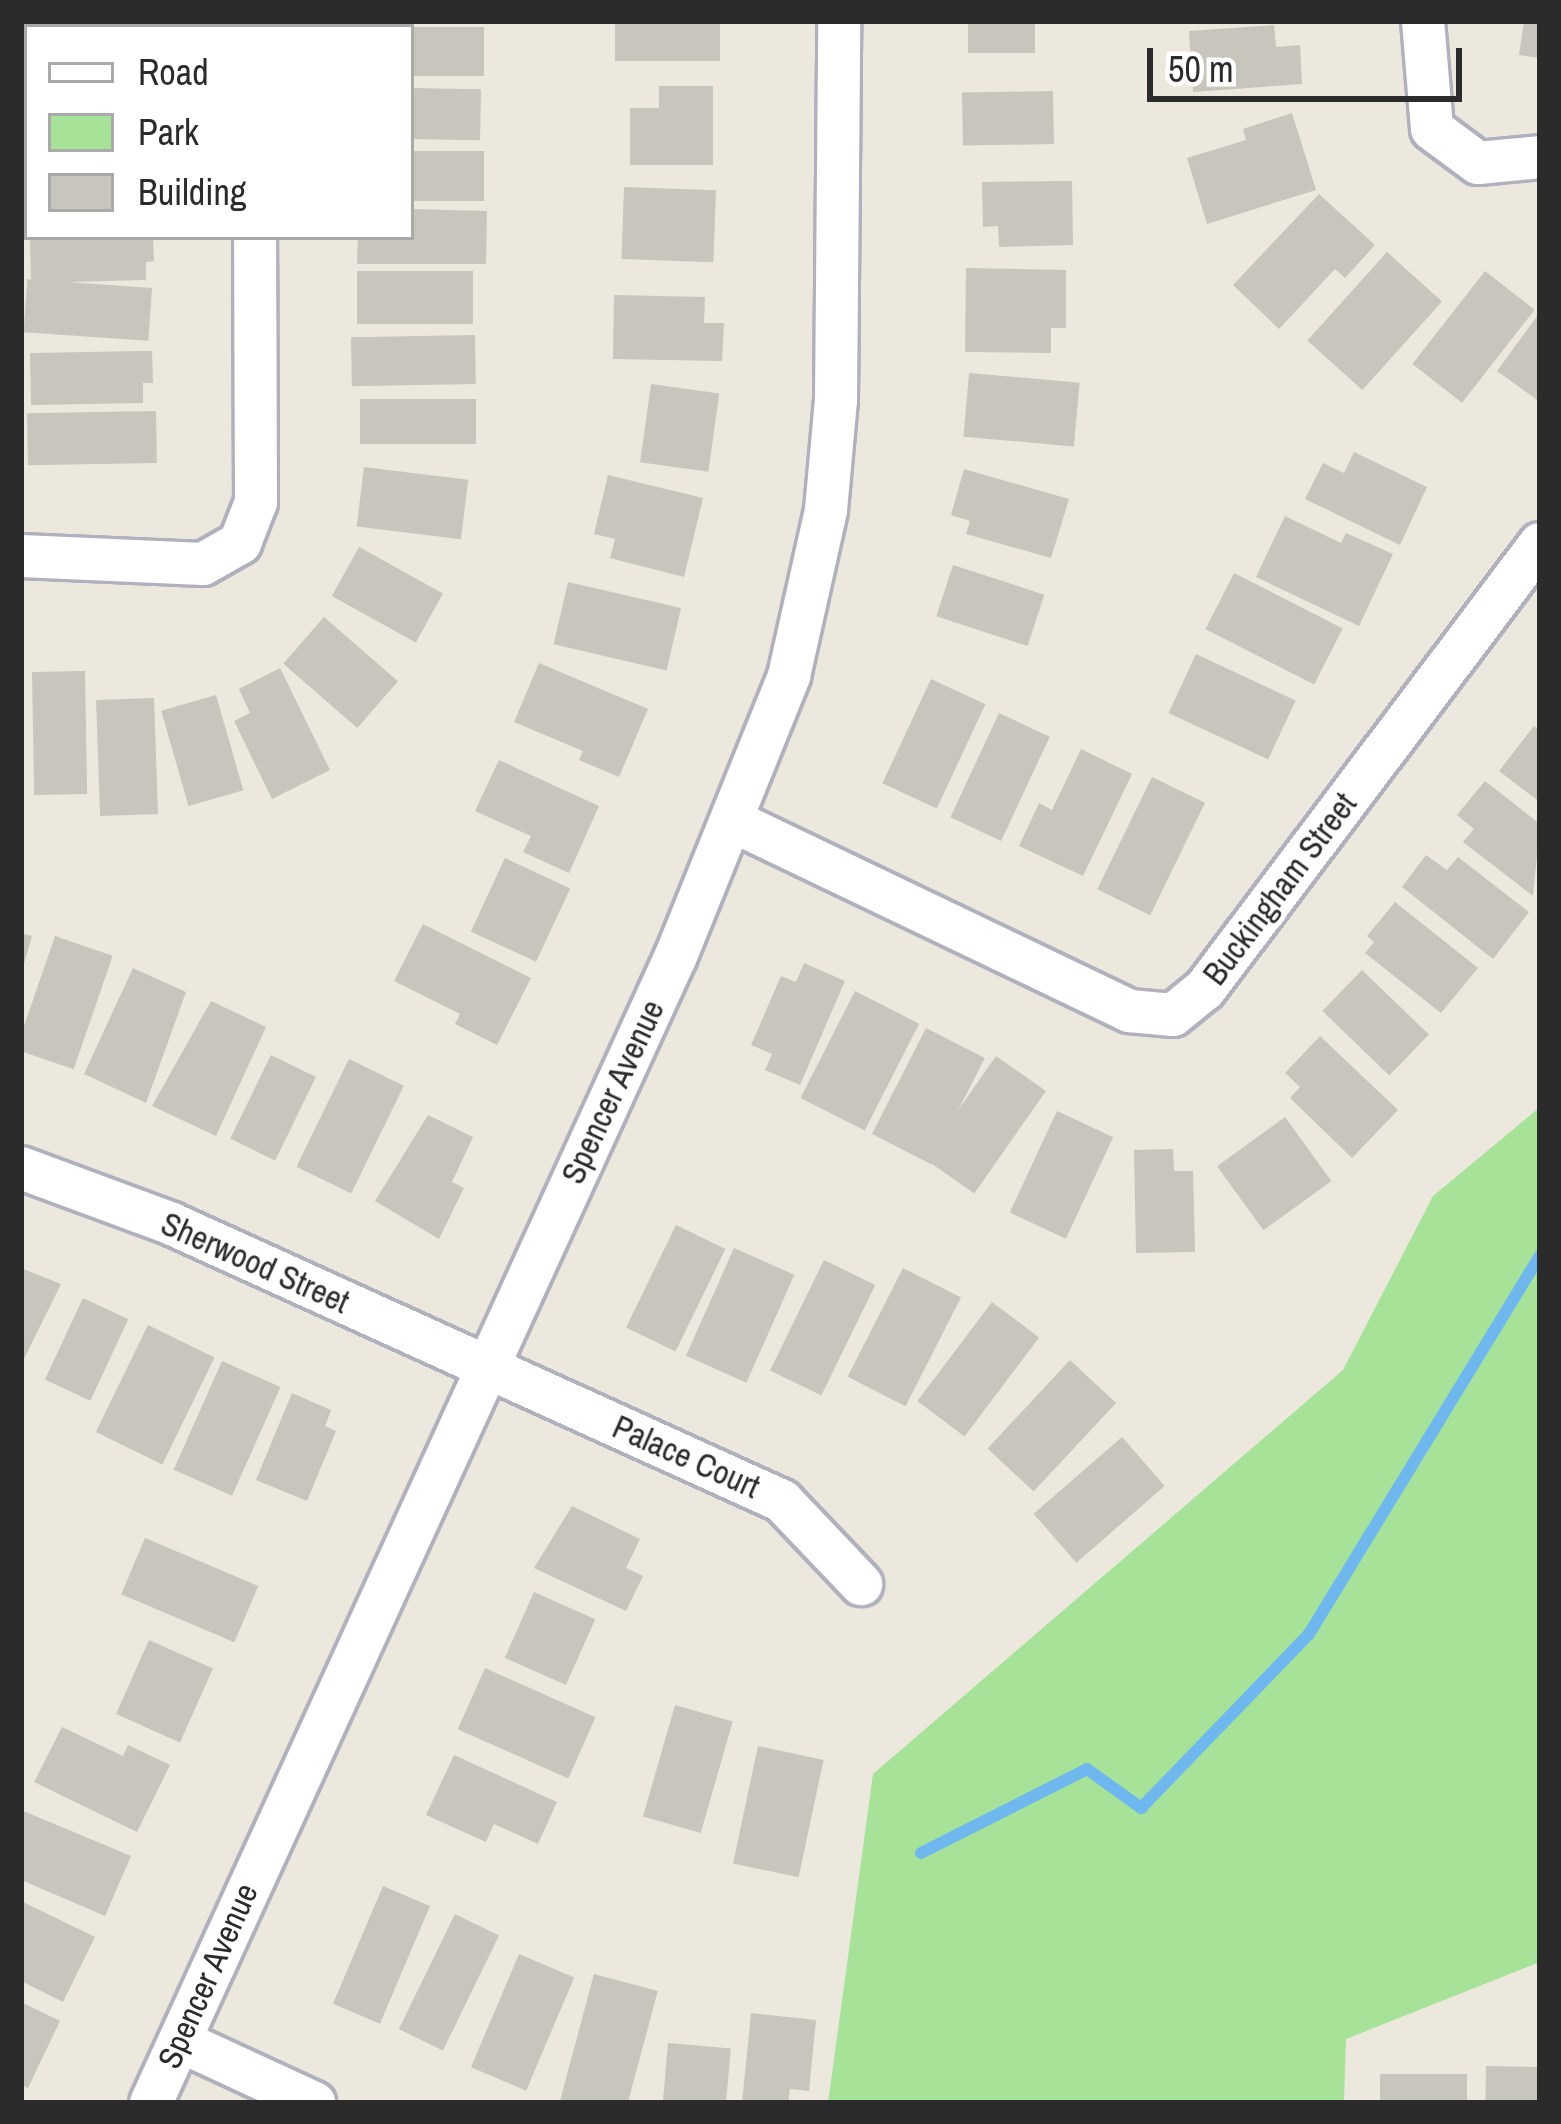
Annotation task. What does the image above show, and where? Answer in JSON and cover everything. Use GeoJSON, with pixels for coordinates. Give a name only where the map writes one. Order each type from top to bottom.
{"type":"FeatureCollection","features":[{"type":"Feature","properties":{"kind":"street","name":"Spencer Avenue"},"geometry":{"type":"LineString","coordinates":[[151,2103],[735,822],[789,676],[826,509],[836,400],[838,21]]}},
{"type":"Feature","properties":{"kind":"street"},"geometry":{"type":"LineString","coordinates":[[1423,21],[1432,129],[1478,163],[1540,157]]}},
{"type":"Feature","properties":{"kind":"street"},"geometry":{"type":"LineString","coordinates":[[21,556],[203,563],[240,543],[256,502],[255,240]]}},
{"type":"Feature","properties":{"kind":"street","name":"Buckingham Street"},"geometry":{"type":"LineString","coordinates":[[735,822],[1130,1011],[1173,1016],[1205,989],[1540,544]]}},
{"type":"Feature","properties":{"kind":"street","name":"Sherwood Street"},"geometry":{"type":"LineString","coordinates":[[21,1168],[172,1224],[484,1366]]}},
{"type":"Feature","properties":{"kind":"street","name":"Palace Court"},"geometry":{"type":"LineString","coordinates":[[484,1366],[782,1501],[861,1584]]}},
{"type":"Feature","properties":{"kind":"street"},"geometry":{"type":"LineString","coordinates":[[180,2041],[314,2103]]}},
{"type":"Feature","properties":{"kind":"green space"},"geometry":{"type":"Polygon","coordinates":[[[1540,1107],[1540,1962],[1346,2039],[1344,2103],[828,2103],[873,1774],[1343,1370],[1433,1196],[1540,1107]]]}},
{"type":"Feature","properties":{"kind":"building"},"geometry":{"type":"Polygon","coordinates":[[[29,21],[153,21],[153,24],[29,21]]]}},
{"type":"Feature","properties":{"kind":"building"},"geometry":{"type":"Polygon","coordinates":[[[615,21],[720,21],[720,61],[615,61],[615,21]]]}},
{"type":"Feature","properties":{"kind":"building"},"geometry":{"type":"Polygon","coordinates":[[[968,21],[1035,21],[1035,53],[968,53],[968,21]]]}},
{"type":"Feature","properties":{"kind":"building"},"geometry":{"type":"Polygon","coordinates":[[[1524,21],[1540,21],[1540,58],[1519,55],[1524,21]]]}},
{"type":"Feature","properties":{"kind":"building"},"geometry":{"type":"Polygon","coordinates":[[[1274,25],[1276,47],[1300,45],[1302,84],[1193,92],[1189,31],[1274,25]]]}},
{"type":"Feature","properties":{"kind":"building"},"geometry":{"type":"Polygon","coordinates":[[[414,27],[484,27],[484,76],[414,76],[414,27]]]}},
{"type":"Feature","properties":{"kind":"building"},"geometry":{"type":"Polygon","coordinates":[[[659,86],[713,86],[713,165],[630,165],[630,108],[659,108],[659,86]]]}},
{"type":"Feature","properties":{"kind":"building"},"geometry":{"type":"Polygon","coordinates":[[[414,88],[481,89],[480,140],[414,139],[414,88]]]}},
{"type":"Feature","properties":{"kind":"building"},"geometry":{"type":"Polygon","coordinates":[[[1053,91],[1054,144],[963,146],[962,93],[1053,91]]]}},
{"type":"Feature","properties":{"kind":"building"},"geometry":{"type":"Polygon","coordinates":[[[1292,113],[1316,190],[1207,224],[1187,158],[1246,140],[1243,129],[1292,113]]]}},
{"type":"Feature","properties":{"kind":"building"},"geometry":{"type":"Polygon","coordinates":[[[414,151],[484,151],[484,201],[414,201],[414,151]]]}},
{"type":"Feature","properties":{"kind":"building"},"geometry":{"type":"Polygon","coordinates":[[[1072,181],[1073,245],[999,247],[998,226],[983,227],[982,182],[1072,181]]]}},
{"type":"Feature","properties":{"kind":"building"},"geometry":{"type":"Polygon","coordinates":[[[624,187],[716,190],[713,262],[621,259],[624,187]]]}},
{"type":"Feature","properties":{"kind":"building"},"geometry":{"type":"Polygon","coordinates":[[[1319,194],[1375,245],[1345,278],[1335,269],[1279,329],[1233,285],[1319,194]]]}},
{"type":"Feature","properties":{"kind":"building"},"geometry":{"type":"Polygon","coordinates":[[[414,209],[487,211],[486,264],[357,264],[358,240],[414,240],[414,209]]]}},
{"type":"Feature","properties":{"kind":"building"},"geometry":{"type":"Polygon","coordinates":[[[30,240],[153,240],[154,261],[146,262],[146,280],[31,283],[30,240]]]}},
{"type":"Feature","properties":{"kind":"building"},"geometry":{"type":"Polygon","coordinates":[[[1387,252],[1442,302],[1362,390],[1307,340],[1387,252]]]}},
{"type":"Feature","properties":{"kind":"building"},"geometry":{"type":"Polygon","coordinates":[[[966,268],[1066,270],[1066,328],[1051,328],[1051,353],[965,352],[966,268]]]}},
{"type":"Feature","properties":{"kind":"building"},"geometry":{"type":"Polygon","coordinates":[[[357,271],[473,271],[473,324],[357,324],[357,271]]]}},
{"type":"Feature","properties":{"kind":"building"},"geometry":{"type":"Polygon","coordinates":[[[1485,271],[1535,310],[1462,403],[1412,364],[1485,271]]]}},
{"type":"Feature","properties":{"kind":"building"},"geometry":{"type":"Polygon","coordinates":[[[27,279],[152,288],[148,341],[24,332],[27,279]]]}},
{"type":"Feature","properties":{"kind":"building"},"geometry":{"type":"Polygon","coordinates":[[[614,295],[705,297],[704,323],[724,323],[722,361],[613,359],[614,295]]]}},
{"type":"Feature","properties":{"kind":"building"},"geometry":{"type":"Polygon","coordinates":[[[1540,312],[1540,402],[1497,371],[1540,312]]]}},
{"type":"Feature","properties":{"kind":"building"},"geometry":{"type":"Polygon","coordinates":[[[475,335],[476,384],[352,386],[351,337],[475,335]]]}},
{"type":"Feature","properties":{"kind":"building"},"geometry":{"type":"Polygon","coordinates":[[[152,351],[153,383],[143,383],[143,403],[31,405],[30,353],[152,351]]]}},
{"type":"Feature","properties":{"kind":"building"},"geometry":{"type":"Polygon","coordinates":[[[969,373],[1080,383],[1074,446],[963,437],[969,373]]]}},
{"type":"Feature","properties":{"kind":"building"},"geometry":{"type":"Polygon","coordinates":[[[651,384],[719,394],[708,472],[640,462],[651,384]]]}},
{"type":"Feature","properties":{"kind":"building"},"geometry":{"type":"Polygon","coordinates":[[[360,399],[476,399],[476,444],[360,444],[360,399]]]}},
{"type":"Feature","properties":{"kind":"building"},"geometry":{"type":"Polygon","coordinates":[[[156,411],[157,463],[28,465],[27,413],[156,411]]]}},
{"type":"Feature","properties":{"kind":"building"},"geometry":{"type":"Polygon","coordinates":[[[1354,452],[1427,487],[1400,545],[1305,499],[1323,463],[1344,473],[1354,452]]]}},
{"type":"Feature","properties":{"kind":"building"},"geometry":{"type":"Polygon","coordinates":[[[364,467],[468,480],[461,539],[357,527],[364,467]]]}},
{"type":"Feature","properties":{"kind":"building"},"geometry":{"type":"Polygon","coordinates":[[[964,469],[1069,499],[1051,558],[966,534],[970,521],[951,515],[964,469]]]}},
{"type":"Feature","properties":{"kind":"building"},"geometry":{"type":"Polygon","coordinates":[[[608,475],[703,498],[684,577],[610,558],[615,539],[594,534],[608,475]]]}},
{"type":"Feature","properties":{"kind":"building"},"geometry":{"type":"Polygon","coordinates":[[[1285,516],[1341,543],[1346,533],[1393,554],[1359,626],[1256,577],[1285,516]]]}},
{"type":"Feature","properties":{"kind":"building"},"geometry":{"type":"Polygon","coordinates":[[[359,547],[443,594],[416,643],[332,596],[359,547]]]}},
{"type":"Feature","properties":{"kind":"building"},"geometry":{"type":"Polygon","coordinates":[[[953,565],[1044,595],[1028,646],[936,616],[953,565]]]}},
{"type":"Feature","properties":{"kind":"building"},"geometry":{"type":"Polygon","coordinates":[[[1234,573],[1343,628],[1314,685],[1205,629],[1234,573]]]}},
{"type":"Feature","properties":{"kind":"building"},"geometry":{"type":"Polygon","coordinates":[[[568,582],[681,608],[667,670],[554,644],[568,582]]]}},
{"type":"Feature","properties":{"kind":"building"},"geometry":{"type":"Polygon","coordinates":[[[324,617],[398,681],[357,728],[283,664],[324,617]]]}},
{"type":"Feature","properties":{"kind":"building"},"geometry":{"type":"Polygon","coordinates":[[[1196,654],[1296,700],[1268,759],[1169,713],[1196,654]]]}},
{"type":"Feature","properties":{"kind":"building"},"geometry":{"type":"Polygon","coordinates":[[[539,663],[648,709],[619,777],[579,760],[583,751],[514,722],[539,663]]]}},
{"type":"Feature","properties":{"kind":"building"},"geometry":{"type":"Polygon","coordinates":[[[280,668],[330,770],[272,799],[234,721],[250,713],[239,689],[280,668]]]}},
{"type":"Feature","properties":{"kind":"building"},"geometry":{"type":"Polygon","coordinates":[[[85,671],[87,794],[34,795],[32,672],[85,671]]]}},
{"type":"Feature","properties":{"kind":"building"},"geometry":{"type":"Polygon","coordinates":[[[931,679],[985,704],[937,809],[882,783],[931,679]]]}},
{"type":"Feature","properties":{"kind":"building"},"geometry":{"type":"Polygon","coordinates":[[[216,695],[243,790],[188,806],[161,711],[216,695]]]}},
{"type":"Feature","properties":{"kind":"building"},"geometry":{"type":"Polygon","coordinates":[[[154,698],[158,814],[100,816],[96,700],[154,698]]]}},
{"type":"Feature","properties":{"kind":"building"},"geometry":{"type":"Polygon","coordinates":[[[999,713],[1050,737],[1001,841],[950,817],[999,713]]]}},
{"type":"Feature","properties":{"kind":"building"},"geometry":{"type":"Polygon","coordinates":[[[1534,726],[1540,731],[1540,802],[1499,771],[1534,726]]]}},
{"type":"Feature","properties":{"kind":"building"},"geometry":{"type":"Polygon","coordinates":[[[1081,749],[1132,774],[1083,876],[1019,846],[1039,803],[1052,810],[1081,749]]]}},
{"type":"Feature","properties":{"kind":"building"},"geometry":{"type":"Polygon","coordinates":[[[499,760],[599,806],[569,873],[523,852],[531,836],[475,811],[499,760]]]}},
{"type":"Feature","properties":{"kind":"building"},"geometry":{"type":"Polygon","coordinates":[[[1152,777],[1205,803],[1150,915],[1097,889],[1152,777]]]}},
{"type":"Feature","properties":{"kind":"building"},"geometry":{"type":"Polygon","coordinates":[[[1485,781],[1540,824],[1533,896],[1463,842],[1474,829],[1457,815],[1485,781]]]}},
{"type":"Feature","properties":{"kind":"building"},"geometry":{"type":"Polygon","coordinates":[[[1426,855],[1447,870],[1458,857],[1529,912],[1493,959],[1402,887],[1426,855]]]}},
{"type":"Feature","properties":{"kind":"building"},"geometry":{"type":"Polygon","coordinates":[[[505,858],[570,888],[536,962],[471,931],[505,858]]]}},
{"type":"Feature","properties":{"kind":"building"},"geometry":{"type":"Polygon","coordinates":[[[1395,902],[1478,968],[1441,1013],[1365,953],[1374,942],[1367,936],[1395,902]]]}},
{"type":"Feature","properties":{"kind":"building"},"geometry":{"type":"Polygon","coordinates":[[[423,924],[531,978],[497,1045],[455,1024],[460,1014],[394,981],[423,924]]]}},
{"type":"Feature","properties":{"kind":"building"},"geometry":{"type":"Polygon","coordinates":[[[21,933],[32,936],[22,971],[21,971],[21,933]]]}},
{"type":"Feature","properties":{"kind":"building"},"geometry":{"type":"Polygon","coordinates":[[[55,936],[113,956],[74,1069],[21,1051],[21,1035],[55,936]]]}},
{"type":"Feature","properties":{"kind":"building"},"geometry":{"type":"Polygon","coordinates":[[[804,963],[845,981],[800,1085],[765,1070],[772,1054],[751,1045],[781,976],[796,982],[804,963]]]}},
{"type":"Feature","properties":{"kind":"building"},"geometry":{"type":"Polygon","coordinates":[[[133,968],[186,992],[146,1103],[84,1074],[133,968]]]}},
{"type":"Feature","properties":{"kind":"building"},"geometry":{"type":"Polygon","coordinates":[[[1362,970],[1429,1035],[1389,1076],[1322,1011],[1362,970]]]}},
{"type":"Feature","properties":{"kind":"building"},"geometry":{"type":"Polygon","coordinates":[[[855,991],[919,1024],[865,1131],[801,1098],[855,991]]]}},
{"type":"Feature","properties":{"kind":"building"},"geometry":{"type":"Polygon","coordinates":[[[211,1001],[266,1027],[216,1136],[152,1106],[211,1001]]]}},
{"type":"Feature","properties":{"kind":"building"},"geometry":{"type":"Polygon","coordinates":[[[926,1028],[985,1058],[931,1164],[872,1134],[926,1028]]]}},
{"type":"Feature","properties":{"kind":"building"},"geometry":{"type":"Polygon","coordinates":[[[1320,1036],[1398,1110],[1352,1158],[1290,1098],[1300,1087],[1285,1073],[1320,1036]]]}},
{"type":"Feature","properties":{"kind":"building"},"geometry":{"type":"Polygon","coordinates":[[[271,1055],[316,1077],[275,1161],[230,1139],[271,1055]]]}},
{"type":"Feature","properties":{"kind":"building"},"geometry":{"type":"Polygon","coordinates":[[[996,1056],[1046,1091],[974,1193],[924,1158],[996,1056]]]}},
{"type":"Feature","properties":{"kind":"building"},"geometry":{"type":"Polygon","coordinates":[[[349,1059],[404,1086],[351,1194],[296,1167],[349,1059]]]}},
{"type":"Feature","properties":{"kind":"building"},"geometry":{"type":"Polygon","coordinates":[[[1057,1111],[1113,1137],[1066,1239],[1010,1213],[1057,1111]]]}},
{"type":"Feature","properties":{"kind":"building"},"geometry":{"type":"Polygon","coordinates":[[[428,1115],[473,1137],[452,1182],[464,1188],[439,1239],[375,1201],[428,1115]]]}},
{"type":"Feature","properties":{"kind":"building"},"geometry":{"type":"Polygon","coordinates":[[[1285,1117],[1331,1181],[1263,1230],[1217,1166],[1285,1117]]]}},
{"type":"Feature","properties":{"kind":"building"},"geometry":{"type":"Polygon","coordinates":[[[1173,1149],[1174,1171],[1193,1171],[1195,1252],[1136,1253],[1134,1150],[1173,1149]]]}},
{"type":"Feature","properties":{"kind":"building"},"geometry":{"type":"Polygon","coordinates":[[[676,1225],[725,1249],[675,1352],[626,1327],[676,1225]]]}},
{"type":"Feature","properties":{"kind":"building"},"geometry":{"type":"Polygon","coordinates":[[[734,1248],[794,1275],[746,1383],[686,1356],[734,1248]]]}},
{"type":"Feature","properties":{"kind":"building"},"geometry":{"type":"Polygon","coordinates":[[[824,1260],[875,1285],[821,1396],[770,1371],[824,1260]]]}},
{"type":"Feature","properties":{"kind":"building"},"geometry":{"type":"Polygon","coordinates":[[[21,1268],[61,1284],[21,1365],[21,1268]]]}},
{"type":"Feature","properties":{"kind":"building"},"geometry":{"type":"Polygon","coordinates":[[[903,1268],[961,1298],[906,1406],[848,1377],[903,1268]]]}},
{"type":"Feature","properties":{"kind":"building"},"geometry":{"type":"Polygon","coordinates":[[[83,1298],[128,1319],[90,1401],[45,1380],[83,1298]]]}},
{"type":"Feature","properties":{"kind":"building"},"geometry":{"type":"Polygon","coordinates":[[[992,1302],[1039,1338],[964,1437],[917,1401],[992,1302]]]}},
{"type":"Feature","properties":{"kind":"building"},"geometry":{"type":"Polygon","coordinates":[[[148,1325],[215,1357],[162,1464],[96,1432],[148,1325]]]}},
{"type":"Feature","properties":{"kind":"building"},"geometry":{"type":"Polygon","coordinates":[[[1070,1360],[1116,1403],[1034,1491],[987,1448],[1070,1360]]]}},
{"type":"Feature","properties":{"kind":"building"},"geometry":{"type":"Polygon","coordinates":[[[222,1361],[280,1387],[232,1496],[174,1470],[222,1361]]]}},
{"type":"Feature","properties":{"kind":"building"},"geometry":{"type":"Polygon","coordinates":[[[292,1393],[331,1410],[325,1426],[336,1431],[307,1501],[256,1480],[292,1393]]]}},
{"type":"Feature","properties":{"kind":"building"},"geometry":{"type":"Polygon","coordinates":[[[1122,1437],[1165,1486],[1076,1563],[1034,1514],[1122,1437]]]}},
{"type":"Feature","properties":{"kind":"building"},"geometry":{"type":"Polygon","coordinates":[[[572,1506],[640,1539],[626,1568],[643,1576],[626,1611],[534,1568],[572,1506]]]}},
{"type":"Feature","properties":{"kind":"building"},"geometry":{"type":"Polygon","coordinates":[[[145,1538],[258,1586],[234,1642],[121,1594],[145,1538]]]}},
{"type":"Feature","properties":{"kind":"building"},"geometry":{"type":"Polygon","coordinates":[[[534,1592],[595,1619],[566,1685],[505,1658],[534,1592]]]}},
{"type":"Feature","properties":{"kind":"building"},"geometry":{"type":"Polygon","coordinates":[[[149,1640],[213,1668],[180,1742],[116,1714],[149,1640]]]}},
{"type":"Feature","properties":{"kind":"building"},"geometry":{"type":"Polygon","coordinates":[[[485,1668],[596,1717],[568,1778],[458,1729],[485,1668]]]}},
{"type":"Feature","properties":{"kind":"building"},"geometry":{"type":"Polygon","coordinates":[[[675,1705],[733,1722],[701,1833],[643,1817],[675,1705]]]}},
{"type":"Feature","properties":{"kind":"building"},"geometry":{"type":"Polygon","coordinates":[[[62,1727],[123,1756],[128,1745],[170,1765],[137,1832],[34,1782],[62,1727]]]}},
{"type":"Feature","properties":{"kind":"building"},"geometry":{"type":"Polygon","coordinates":[[[758,1746],[824,1760],[799,1877],[733,1863],[758,1746]]]}},
{"type":"Feature","properties":{"kind":"building"},"geometry":{"type":"Polygon","coordinates":[[[454,1755],[557,1802],[538,1844],[494,1824],[486,1842],[426,1815],[454,1755]]]}},
{"type":"Feature","properties":{"kind":"building"},"geometry":{"type":"Polygon","coordinates":[[[21,1810],[131,1856],[105,1916],[21,1880],[21,1810]]]}},
{"type":"Feature","properties":{"kind":"building"},"geometry":{"type":"Polygon","coordinates":[[[383,1886],[430,1906],[380,2024],[333,2004],[383,1886]]]}},
{"type":"Feature","properties":{"kind":"building"},"geometry":{"type":"Polygon","coordinates":[[[21,1901],[95,1937],[63,2002],[23,1982],[21,1901]]]}},
{"type":"Feature","properties":{"kind":"building"},"geometry":{"type":"Polygon","coordinates":[[[455,1914],[499,1935],[443,2051],[399,2029],[455,1914]]]}},
{"type":"Feature","properties":{"kind":"building"},"geometry":{"type":"Polygon","coordinates":[[[519,1954],[574,1977],[526,2091],[471,2067],[519,1954]]]}},
{"type":"Feature","properties":{"kind":"building"},"geometry":{"type":"Polygon","coordinates":[[[594,1974],[658,1991],[628,2103],[560,2101],[594,1974]]]}},
{"type":"Feature","properties":{"kind":"building"},"geometry":{"type":"Polygon","coordinates":[[[21,2002],[60,2021],[28,2088],[21,2085],[21,2002]]]}},
{"type":"Feature","properties":{"kind":"building"},"geometry":{"type":"Polygon","coordinates":[[[751,2013],[816,2020],[809,2091],[790,2089],[788,2103],[742,2103],[751,2013]]]}},
{"type":"Feature","properties":{"kind":"building"},"geometry":{"type":"Polygon","coordinates":[[[668,2043],[731,2048],[726,2103],[663,2103],[668,2043]]]}},
{"type":"Feature","properties":{"kind":"building"},"geometry":{"type":"Polygon","coordinates":[[[1486,2066],[1540,2067],[1539,2103],[1485,2103],[1486,2066]]]}},
{"type":"Feature","properties":{"kind":"building"},"geometry":{"type":"Polygon","coordinates":[[[1380,2074],[1467,2074],[1467,2103],[1380,2103],[1380,2074]]]}},
{"type":"Feature","properties":{"kind":"waterway"},"geometry":{"type":"LineString","coordinates":[[921,1853],[1087,1769],[1141,1808],[1309,1634],[1540,1255]]}}]}
